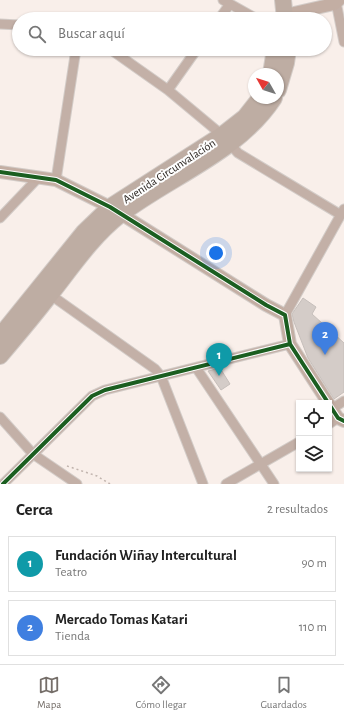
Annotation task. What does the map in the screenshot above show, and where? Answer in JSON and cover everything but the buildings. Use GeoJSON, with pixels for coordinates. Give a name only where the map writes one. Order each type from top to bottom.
{"type":"FeatureCollection","features":[{"type":"Feature","properties":{"kind":"highway"},"geometry":{"type":"LineString","coordinates":[[272,68],[274,56]]}},
{"type":"Feature","properties":{"kind":"highway"},"geometry":{"type":"LineString","coordinates":[[284,70],[287,56]]}},
{"type":"Feature","properties":{"kind":"highway","name":"Avenida Circunvalación"},"geometry":{"type":"LineString","coordinates":[[225,140],[255,104]]}},
{"type":"Feature","properties":{"kind":"highway","name":"Avenida Circunvalación"},"geometry":{"type":"LineString","coordinates":[[0,336],[85,249],[115,211],[225,140],[246,132],[263,115],[270,104]]}},
{"type":"Feature","properties":{"kind":"highway","name":"Avenida Circunvalación"},"geometry":{"type":"LineString","coordinates":[[0,356],[45,291]]}},
{"type":"Feature","properties":{"kind":"street"},"geometry":{"type":"LineString","coordinates":[[279,11],[338,1],[344,42]]}},
{"type":"Feature","properties":{"kind":"street"},"geometry":{"type":"LineString","coordinates":[[222,12],[226,2],[244,12]]}},
{"type":"Feature","properties":{"kind":"street"},"geometry":{"type":"LineString","coordinates":[[0,24],[12,25]]}},
{"type":"Feature","properties":{"kind":"street"},"geometry":{"type":"LineString","coordinates":[[56,180],[75,56]]}},
{"type":"Feature","properties":{"kind":"street"},"geometry":{"type":"LineString","coordinates":[[120,56],[168,90],[238,153],[342,212],[285,315],[290,344],[336,418]]}},
{"type":"Feature","properties":{"kind":"street"},"geometry":{"type":"LineString","coordinates":[[168,90],[193,56]]}},
{"type":"Feature","properties":{"kind":"street"},"geometry":{"type":"LineString","coordinates":[[0,172],[56,180],[115,211],[266,305],[285,315]]}},
{"type":"Feature","properties":{"kind":"street"},"geometry":{"type":"LineString","coordinates":[[0,218],[38,178]]}},
{"type":"Feature","properties":{"kind":"street"},"geometry":{"type":"LineString","coordinates":[[45,291],[155,368],[161,376],[203,484]]}},
{"type":"Feature","properties":{"kind":"street"},"geometry":{"type":"LineString","coordinates":[[3,484],[92,396],[105,390],[197,369],[290,344]]}},
{"type":"Feature","properties":{"kind":"street"},"geometry":{"type":"LineString","coordinates":[[197,369],[274,484]]}},
{"type":"Feature","properties":{"kind":"street"},"geometry":{"type":"LineString","coordinates":[[336,418],[344,401]]}},
{"type":"Feature","properties":{"kind":"street"},"geometry":{"type":"LineString","coordinates":[[0,417],[34,454],[77,484]]}},
{"type":"Feature","properties":{"kind":"street"},"geometry":{"type":"LineString","coordinates":[[226,484],[261,466],[296,444]]}},
{"type":"Feature","properties":{"kind":"path"},"geometry":{"type":"LineString","coordinates":[[62,464],[97,476],[110,484]]}},
{"type":"Feature","properties":{"kind":"cycle path"},"geometry":{"type":"LineString","coordinates":[[0,172],[56,180],[110,207],[266,305],[285,315],[290,344],[338,418],[344,421]]}},
{"type":"Feature","properties":{"kind":"cycle path"},"geometry":{"type":"LineString","coordinates":[[3,484],[92,396],[105,390],[290,344]]}},
{"type":"Feature","properties":{"kind":"place","name":"Mercado Tomas Katari"},"geometry":{"type":"Point","coordinates":[325,355]}},
{"type":"Feature","properties":{"kind":"place","name":"Fundación Wiñay Intercultural"},"geometry":{"type":"Point","coordinates":[219,376]}}]}
